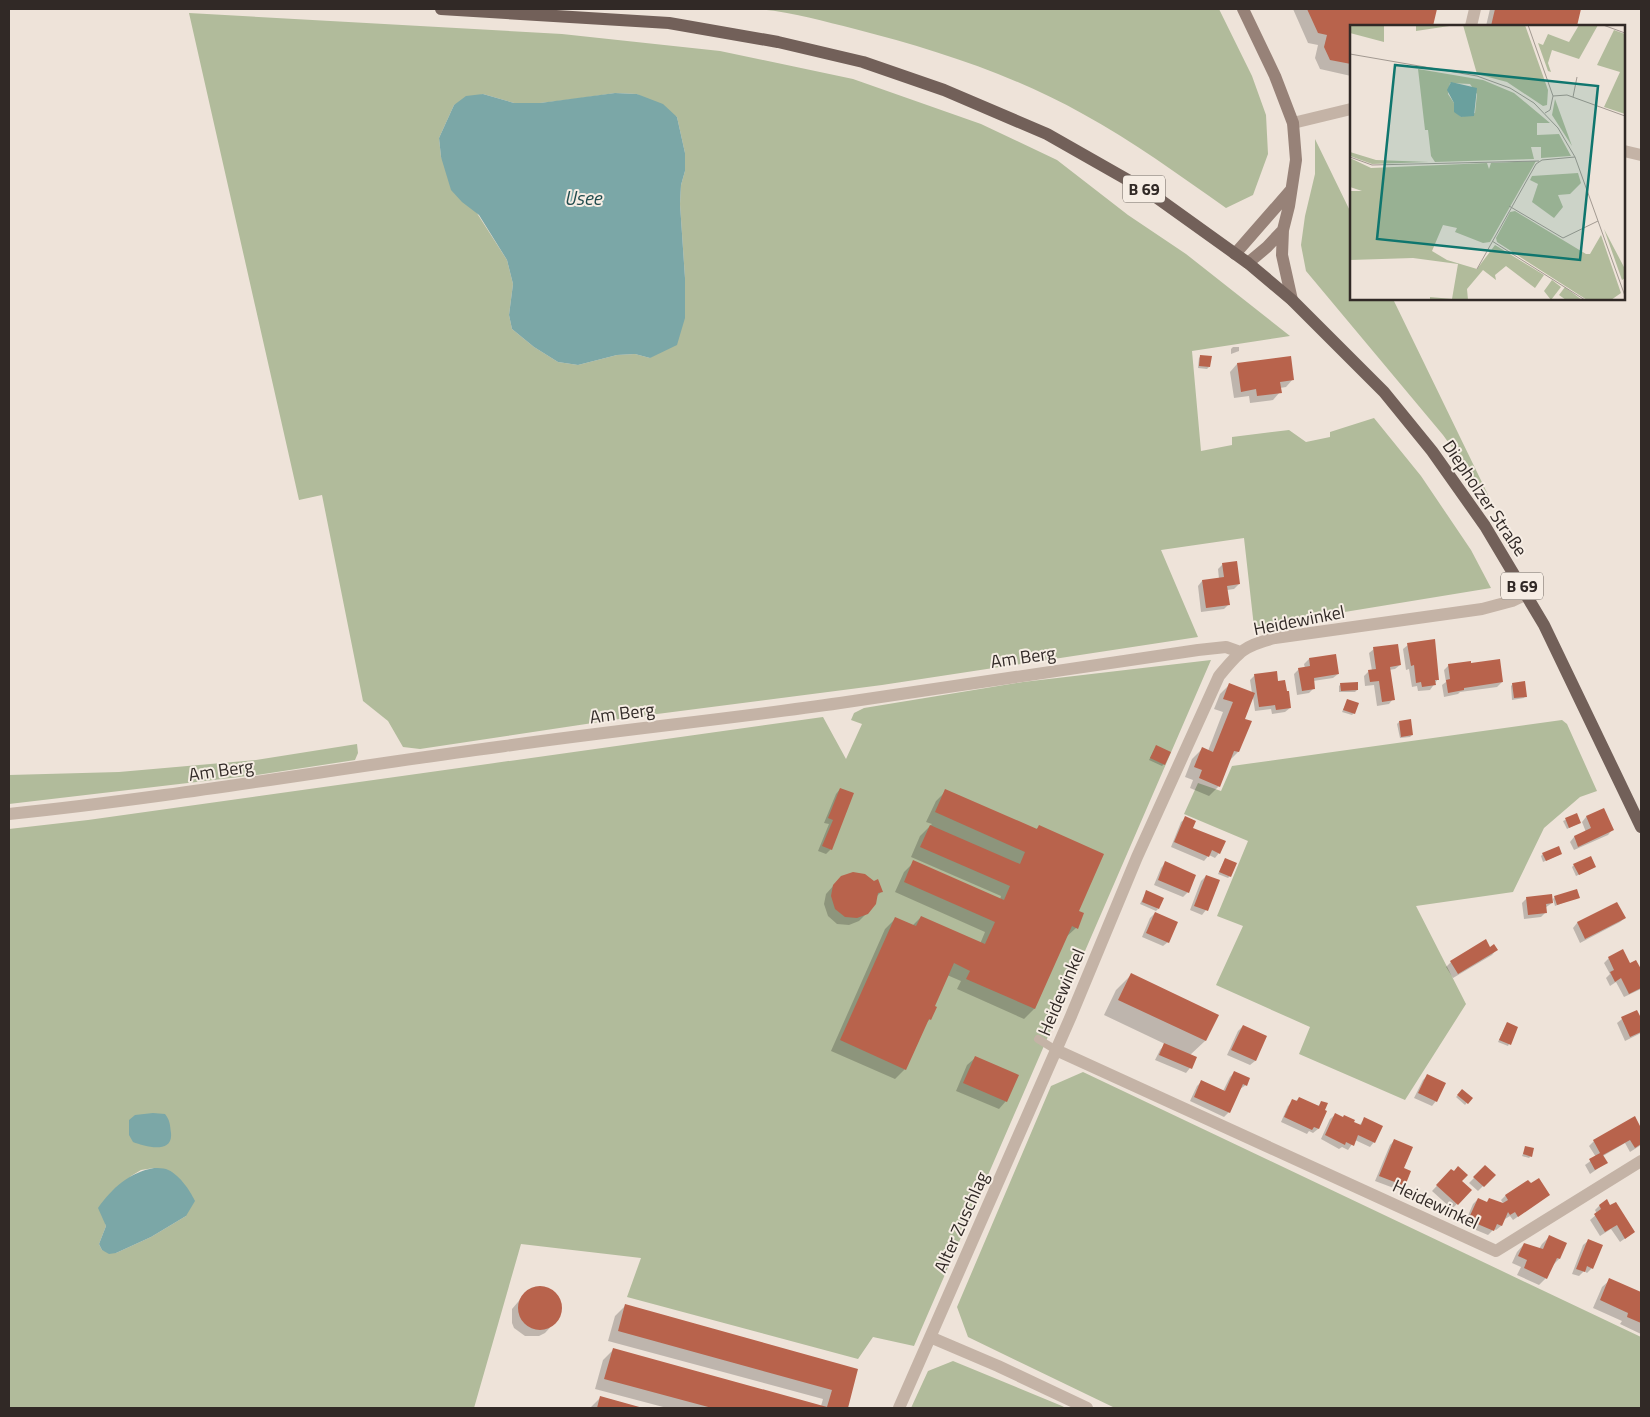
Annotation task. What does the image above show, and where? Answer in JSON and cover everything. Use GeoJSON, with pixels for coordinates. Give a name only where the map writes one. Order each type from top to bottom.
{"type":"FeatureCollection","features":[{"type":"Feature","properties":{"kind":"main road","name":"B 69"},"geometry":{"type":"LineString","coordinates":[[441,9],[669,23],[778,42],[863,62],[944,90],[1047,134],[1149,192],[1235,254]]}},
{"type":"Feature","properties":{"kind":"main road"},"geometry":{"type":"LineString","coordinates":[[1243,9],[1275,76],[1293,123],[1296,160],[1290,206],[1283,230],[1282,255],[1292,300]]}},
{"type":"Feature","properties":{"kind":"main road"},"geometry":{"type":"LineString","coordinates":[[1235,254],[1291,190]]}},
{"type":"Feature","properties":{"kind":"main road"},"geometry":{"type":"LineString","coordinates":[[1248,263],[1283,230]]}},
{"type":"Feature","properties":{"kind":"main road","name":"Diepholzer Straße"},"geometry":{"type":"LineString","coordinates":[[1235,254],[1292,300],[1384,392],[1432,451],[1485,526],[1527,594],[1544,625],[1641,826]]}},
{"type":"Feature","properties":{"kind":"street"},"geometry":{"type":"LineString","coordinates":[[1472,25],[1475,9]]}},
{"type":"Feature","properties":{"kind":"street"},"geometry":{"type":"LineString","coordinates":[[1293,123],[1350,109]]}},
{"type":"Feature","properties":{"kind":"street"},"geometry":{"type":"LineString","coordinates":[[1625,151],[1641,155]]}},
{"type":"Feature","properties":{"kind":"street","name":"Heidewinkel"},"geometry":{"type":"LineString","coordinates":[[1527,594],[1512,601],[1482,609],[1275,638],[1257,642],[1240,652],[1219,676],[1137,857],[1056,1050],[1496,1251],[1641,1161]]}},
{"type":"Feature","properties":{"kind":"street","name":"Am Berg"},"geometry":{"type":"LineString","coordinates":[[9,814],[87,806],[260,783],[503,746],[839,703],[1024,674],[1226,647],[1240,652]]}},
{"type":"Feature","properties":{"kind":"street","name":"Alter Zuschlag"},"geometry":{"type":"LineString","coordinates":[[899,1408],[1056,1050]]}},
{"type":"Feature","properties":{"kind":"street"},"geometry":{"type":"LineString","coordinates":[[930,1337],[998,1366],[1087,1408]]}},
{"type":"Feature","properties":{"kind":"lane"},"geometry":{"type":"LineString","coordinates":[[1038,1040],[1056,1050]]}},
{"type":"Feature","properties":{"kind":"green space"},"geometry":{"type":"Polygon","coordinates":[[[755,9],[1219,9],[1252,76],[1266,115],[1268,154],[1253,195],[1226,208],[1120,135],[1056,100],[1000,75],[943,54],[884,37],[805,17],[755,9]]]}},
{"type":"Feature","properties":{"kind":"green space"},"geometry":{"type":"Polygon","coordinates":[[[189,13],[562,34],[720,51],[853,79],[981,124],[1057,160],[1128,215],[1186,254],[1290,336],[1192,351],[1201,451],[1232,445],[1232,437],[1289,430],[1306,442],[1330,437],[1330,432],[1374,418],[1421,476],[1471,550],[1491,588],[1254,627],[1244,538],[1161,550],[1198,637],[882,685],[626,718],[420,749],[403,747],[388,721],[363,701],[322,495],[299,500],[189,13]],[[615,93],[540,103],[514,103],[483,94],[454,105],[439,138],[441,157],[507,260],[513,284],[509,315],[512,329],[534,347],[558,362],[578,365],[617,355],[635,354],[650,358],[685,278],[680,204],[681,185],[685,171],[685,153],[677,117],[637,94],[615,93]]]}},
{"type":"Feature","properties":{"kind":"green space"},"geometry":{"type":"Polygon","coordinates":[[[1315,139],[1350,211],[1350,300],[1393,300],[1492,503],[1443,435],[1306,271],[1301,245],[1305,216],[1315,174],[1315,139]]]}},
{"type":"Feature","properties":{"kind":"green space"},"geometry":{"type":"Polygon","coordinates":[[[1211,660],[914,1346],[873,1337],[858,1359],[627,1297],[641,1258],[521,1244],[474,1408],[9,1408],[9,829],[88,820],[823,717],[846,759],[862,724],[851,720],[854,713],[864,708],[1023,682],[1211,660]],[[154,1168],[141,1170],[131,1176],[104,1219],[106,1226],[99,1244],[102,1250],[116,1253],[151,1237],[186,1216],[154,1168]]]}},
{"type":"Feature","properties":{"kind":"green space"},"geometry":{"type":"Polygon","coordinates":[[[1562,720],[1567,724],[1597,791],[1580,797],[1544,828],[1513,892],[1416,906],[1466,1004],[1405,1100],[1299,1054],[1310,1027],[1216,985],[1243,926],[1217,916],[1248,841],[1184,814],[1198,783],[1221,791],[1232,766],[1562,720]]]}},
{"type":"Feature","properties":{"kind":"green space"},"geometry":{"type":"Polygon","coordinates":[[[357,744],[358,753],[355,760],[257,775],[9,804],[9,775],[119,772],[256,760],[357,744]]]}},
{"type":"Feature","properties":{"kind":"green space"},"geometry":{"type":"Polygon","coordinates":[[[1083,1072],[1641,1337],[1641,1408],[1115,1408],[968,1337],[957,1307],[1051,1086],[1083,1072]]]}},
{"type":"Feature","properties":{"kind":"green space"},"geometry":{"type":"Polygon","coordinates":[[[953,1361],[1066,1408],[911,1408],[928,1371],[953,1361]]]}},
{"type":"Feature","properties":{"kind":"water","name":"Usee"},"geometry":{"type":"Polygon","coordinates":[[[615,93],[637,94],[663,104],[677,117],[685,153],[685,171],[681,185],[680,204],[685,278],[685,318],[677,345],[650,358],[635,354],[617,355],[578,365],[558,362],[534,347],[512,329],[509,315],[513,284],[507,260],[479,215],[462,202],[451,190],[441,157],[439,138],[454,105],[466,96],[483,94],[514,103],[540,103],[615,93]]]}},
{"type":"Feature","properties":{"kind":"water"},"geometry":{"type":"Polygon","coordinates":[[[165,1114],[168,1118],[171,1133],[168,1144],[151,1147],[133,1142],[129,1135],[129,1120],[135,1115],[165,1114]]]}},
{"type":"Feature","properties":{"kind":"water"},"geometry":{"type":"Polygon","coordinates":[[[154,1168],[170,1171],[183,1182],[190,1192],[195,1201],[186,1216],[151,1237],[116,1253],[109,1254],[102,1250],[99,1244],[106,1226],[98,1208],[109,1194],[129,1177],[154,1168]]]}},
{"type":"Feature","properties":{"kind":"building"},"geometry":{"type":"Polygon","coordinates":[[[1307,9],[1437,9],[1433,25],[1350,25],[1350,64],[1330,60],[1324,47],[1327,35],[1318,33],[1307,9]]]}},
{"type":"Feature","properties":{"kind":"building"},"geometry":{"type":"Polygon","coordinates":[[[1495,9],[1581,9],[1577,25],[1491,25],[1495,9]]]}},
{"type":"Feature","properties":{"kind":"building"},"geometry":{"type":"Polygon","coordinates":[[[1200,355],[1212,356],[1210,367],[1199,366],[1200,355]]]}},
{"type":"Feature","properties":{"kind":"building"},"geometry":{"type":"Polygon","coordinates":[[[1291,356],[1294,380],[1280,382],[1282,393],[1257,396],[1256,389],[1241,392],[1237,363],[1291,356]]]}},
{"type":"Feature","properties":{"kind":"building"},"geometry":{"type":"Polygon","coordinates":[[[1237,561],[1240,584],[1227,586],[1230,605],[1206,608],[1202,580],[1224,577],[1222,563],[1237,561]]]}},
{"type":"Feature","properties":{"kind":"building"},"geometry":{"type":"Polygon","coordinates":[[[1435,639],[1439,680],[1435,680],[1436,685],[1422,687],[1421,682],[1416,683],[1414,665],[1411,666],[1407,643],[1435,639]]]}},
{"type":"Feature","properties":{"kind":"building"},"geometry":{"type":"Polygon","coordinates":[[[1398,644],[1401,665],[1390,667],[1395,700],[1382,702],[1379,681],[1370,682],[1368,670],[1376,669],[1373,647],[1398,644]]]}},
{"type":"Feature","properties":{"kind":"building"},"geometry":{"type":"Polygon","coordinates":[[[1336,654],[1339,674],[1314,678],[1315,689],[1302,691],[1298,668],[1310,666],[1309,658],[1336,654]]]}},
{"type":"Feature","properties":{"kind":"building"},"geometry":{"type":"Polygon","coordinates":[[[1500,659],[1503,682],[1464,688],[1464,690],[1448,693],[1446,680],[1450,679],[1448,664],[1500,659]]]}},
{"type":"Feature","properties":{"kind":"building"},"geometry":{"type":"Polygon","coordinates":[[[1277,671],[1278,681],[1285,680],[1287,691],[1289,691],[1291,708],[1276,710],[1275,705],[1259,707],[1254,674],[1277,671]]]}},
{"type":"Feature","properties":{"kind":"building"},"geometry":{"type":"Polygon","coordinates":[[[1525,681],[1527,697],[1514,698],[1512,683],[1525,681]]]}},
{"type":"Feature","properties":{"kind":"building"},"geometry":{"type":"Polygon","coordinates":[[[1358,682],[1358,690],[1341,691],[1340,683],[1358,682]]]}},
{"type":"Feature","properties":{"kind":"building"},"geometry":{"type":"Polygon","coordinates":[[[1229,683],[1255,693],[1245,719],[1252,721],[1239,752],[1234,751],[1220,787],[1199,778],[1202,770],[1194,767],[1202,747],[1213,752],[1233,702],[1223,699],[1229,683]]]}},
{"type":"Feature","properties":{"kind":"building"},"geometry":{"type":"Polygon","coordinates":[[[1347,699],[1359,703],[1355,714],[1343,710],[1347,699]]]}},
{"type":"Feature","properties":{"kind":"building"},"geometry":{"type":"Polygon","coordinates":[[[1411,719],[1413,735],[1401,737],[1399,721],[1411,719]]]}},
{"type":"Feature","properties":{"kind":"building"},"geometry":{"type":"Polygon","coordinates":[[[1156,745],[1171,752],[1165,765],[1150,758],[1156,745]]]}},
{"type":"Feature","properties":{"kind":"building"},"geometry":{"type":"Polygon","coordinates":[[[840,788],[854,793],[832,850],[822,846],[833,820],[828,818],[840,788]]]}},
{"type":"Feature","properties":{"kind":"building"},"geometry":{"type":"Polygon","coordinates":[[[945,789],[1037,829],[1039,825],[1104,854],[1079,911],[1084,913],[1078,929],[1072,926],[1035,1009],[966,979],[970,971],[954,963],[935,1006],[937,1007],[931,1020],[929,1019],[906,1070],[840,1040],[895,917],[916,926],[921,916],[985,944],[995,922],[904,882],[913,860],[1004,900],[1010,886],[920,847],[930,825],[1020,864],[1025,852],[935,812],[945,789]]]}},
{"type":"Feature","properties":{"kind":"building"},"geometry":{"type":"Polygon","coordinates":[[[1604,808],[1614,830],[1578,847],[1574,836],[1591,828],[1586,816],[1604,808]]]}},
{"type":"Feature","properties":{"kind":"building"},"geometry":{"type":"Polygon","coordinates":[[[1577,813],[1581,823],[1569,828],[1565,818],[1577,813]]]}},
{"type":"Feature","properties":{"kind":"building"},"geometry":{"type":"Polygon","coordinates":[[[1185,816],[1196,821],[1193,828],[1226,841],[1220,854],[1212,850],[1209,857],[1174,842],[1185,816]]]}},
{"type":"Feature","properties":{"kind":"building"},"geometry":{"type":"Polygon","coordinates":[[[1559,846],[1562,854],[1546,861],[1542,853],[1559,846]]]}},
{"type":"Feature","properties":{"kind":"building"},"geometry":{"type":"Polygon","coordinates":[[[1591,856],[1596,867],[1579,875],[1573,864],[1591,856]]]}},
{"type":"Feature","properties":{"kind":"building"},"geometry":{"type":"Polygon","coordinates":[[[1225,858],[1237,863],[1231,877],[1219,872],[1225,858]]]}},
{"type":"Feature","properties":{"kind":"building"},"geometry":{"type":"Polygon","coordinates":[[[1165,861],[1196,875],[1189,893],[1158,880],[1165,861]]]}},
{"type":"Feature","properties":{"kind":"building"},"geometry":{"type":"Polygon","coordinates":[[[853,872],[865,874],[874,881],[878,879],[883,892],[878,893],[876,904],[868,914],[857,918],[845,917],[835,909],[831,896],[833,885],[841,876],[853,872]]]}},
{"type":"Feature","properties":{"kind":"building"},"geometry":{"type":"Polygon","coordinates":[[[1206,875],[1220,880],[1208,911],[1194,906],[1206,875]]]}},
{"type":"Feature","properties":{"kind":"building"},"geometry":{"type":"Polygon","coordinates":[[[1577,889],[1580,898],[1557,905],[1554,896],[1577,889]]]}},
{"type":"Feature","properties":{"kind":"building"},"geometry":{"type":"Polygon","coordinates":[[[1146,890],[1164,898],[1159,909],[1142,902],[1146,890]]]}},
{"type":"Feature","properties":{"kind":"building"},"geometry":{"type":"Polygon","coordinates":[[[1552,894],[1553,903],[1546,904],[1547,913],[1528,915],[1526,897],[1552,894]]]}},
{"type":"Feature","properties":{"kind":"building"},"geometry":{"type":"Polygon","coordinates":[[[1617,902],[1626,918],[1585,939],[1577,922],[1617,902]]]}},
{"type":"Feature","properties":{"kind":"building"},"geometry":{"type":"Polygon","coordinates":[[[1155,912],[1178,922],[1169,943],[1146,933],[1155,912]]]}},
{"type":"Feature","properties":{"kind":"building"},"geometry":{"type":"Polygon","coordinates":[[[1486,939],[1490,947],[1494,944],[1498,950],[1458,974],[1450,961],[1486,939]]]}},
{"type":"Feature","properties":{"kind":"building"},"geometry":{"type":"Polygon","coordinates":[[[1623,949],[1630,963],[1636,960],[1641,969],[1641,988],[1629,994],[1621,978],[1615,982],[1610,972],[1614,970],[1608,957],[1623,949]]]}},
{"type":"Feature","properties":{"kind":"building"},"geometry":{"type":"Polygon","coordinates":[[[1131,973],[1219,1015],[1206,1041],[1118,1000],[1131,973]]]}},
{"type":"Feature","properties":{"kind":"building"},"geometry":{"type":"Polygon","coordinates":[[[1637,1010],[1641,1018],[1641,1032],[1630,1037],[1621,1017],[1637,1010]]]}},
{"type":"Feature","properties":{"kind":"building"},"geometry":{"type":"Polygon","coordinates":[[[1507,1022],[1518,1027],[1511,1045],[1499,1040],[1507,1022]]]}},
{"type":"Feature","properties":{"kind":"building"},"geometry":{"type":"Polygon","coordinates":[[[1243,1025],[1267,1036],[1256,1061],[1231,1050],[1243,1025]]]}},
{"type":"Feature","properties":{"kind":"building"},"geometry":{"type":"Polygon","coordinates":[[[1164,1043],[1197,1057],[1192,1069],[1159,1055],[1164,1043]]]}},
{"type":"Feature","properties":{"kind":"building"},"geometry":{"type":"Polygon","coordinates":[[[975,1056],[1019,1075],[1007,1102],[963,1083],[975,1056]]]}},
{"type":"Feature","properties":{"kind":"building"},"geometry":{"type":"Polygon","coordinates":[[[1234,1071],[1250,1078],[1247,1086],[1243,1084],[1230,1113],[1194,1097],[1201,1080],[1225,1091],[1234,1071]]]}},
{"type":"Feature","properties":{"kind":"building"},"geometry":{"type":"Polygon","coordinates":[[[1427,1074],[1446,1083],[1437,1102],[1418,1093],[1427,1074]]]}},
{"type":"Feature","properties":{"kind":"building"},"geometry":{"type":"Polygon","coordinates":[[[1462,1089],[1473,1098],[1468,1104],[1457,1095],[1462,1089]]]}},
{"type":"Feature","properties":{"kind":"building"},"geometry":{"type":"Polygon","coordinates":[[[1299,1097],[1319,1106],[1321,1101],[1328,1103],[1325,1110],[1327,1111],[1319,1129],[1314,1127],[1312,1130],[1284,1117],[1292,1099],[1297,1101],[1299,1097]]]}},
{"type":"Feature","properties":{"kind":"building"},"geometry":{"type":"Polygon","coordinates":[[[1335,1113],[1355,1120],[1354,1122],[1361,1125],[1364,1117],[1383,1126],[1375,1143],[1358,1135],[1354,1146],[1346,1142],[1345,1145],[1325,1135],[1335,1113]]]}},
{"type":"Feature","properties":{"kind":"building"},"geometry":{"type":"Polygon","coordinates":[[[1635,1116],[1641,1128],[1641,1144],[1635,1148],[1630,1140],[1603,1155],[1608,1163],[1595,1170],[1589,1159],[1600,1153],[1593,1140],[1635,1116]]]}},
{"type":"Feature","properties":{"kind":"building"},"geometry":{"type":"Polygon","coordinates":[[[1394,1139],[1413,1147],[1404,1168],[1411,1171],[1405,1186],[1379,1176],[1394,1139]]]}},
{"type":"Feature","properties":{"kind":"building"},"geometry":{"type":"Polygon","coordinates":[[[1525,1146],[1534,1148],[1532,1157],[1523,1154],[1525,1146]]]}},
{"type":"Feature","properties":{"kind":"building"},"geometry":{"type":"Polygon","coordinates":[[[1485,1165],[1496,1175],[1484,1187],[1473,1177],[1485,1165]]]}},
{"type":"Feature","properties":{"kind":"building"},"geometry":{"type":"Polygon","coordinates":[[[1458,1166],[1468,1175],[1462,1181],[1472,1190],[1458,1205],[1436,1185],[1451,1169],[1454,1171],[1458,1166]]]}},
{"type":"Feature","properties":{"kind":"building"},"geometry":{"type":"Polygon","coordinates":[[[1539,1178],[1550,1195],[1518,1217],[1515,1212],[1510,1215],[1508,1212],[1502,1226],[1497,1224],[1494,1231],[1468,1220],[1478,1198],[1487,1202],[1489,1198],[1503,1203],[1508,1200],[1505,1195],[1528,1180],[1531,1183],[1539,1178]]]}},
{"type":"Feature","properties":{"kind":"building"},"geometry":{"type":"Polygon","coordinates":[[[1607,1199],[1610,1205],[1616,1202],[1635,1232],[1625,1239],[1617,1225],[1605,1232],[1594,1214],[1601,1209],[1599,1205],[1607,1199]]]}},
{"type":"Feature","properties":{"kind":"building"},"geometry":{"type":"Polygon","coordinates":[[[1549,1235],[1567,1243],[1560,1259],[1557,1258],[1547,1279],[1524,1268],[1527,1260],[1518,1256],[1524,1243],[1543,1249],[1549,1235]]]}},
{"type":"Feature","properties":{"kind":"building"},"geometry":{"type":"Polygon","coordinates":[[[1588,1239],[1603,1245],[1593,1269],[1587,1266],[1585,1272],[1576,1269],[1588,1239]]]}},
{"type":"Feature","properties":{"kind":"building"},"geometry":{"type":"Polygon","coordinates":[[[1609,1278],[1641,1292],[1641,1323],[1627,1317],[1628,1313],[1600,1300],[1609,1278]]]}},
{"type":"Feature","properties":{"kind":"building"},"geometry":{"type":"Polygon","coordinates":[[[536,1286],[544,1286],[556,1292],[562,1308],[556,1324],[544,1330],[536,1330],[524,1324],[518,1312],[518,1304],[524,1292],[536,1286]]]}},
{"type":"Feature","properties":{"kind":"building"},"geometry":{"type":"Polygon","coordinates":[[[625,1304],[858,1369],[848,1408],[712,1408],[604,1379],[613,1348],[827,1407],[832,1390],[618,1331],[625,1304]]]}},
{"type":"Feature","properties":{"kind":"building"},"geometry":{"type":"Polygon","coordinates":[[[600,1396],[643,1408],[597,1408],[600,1396]]]}}]}
